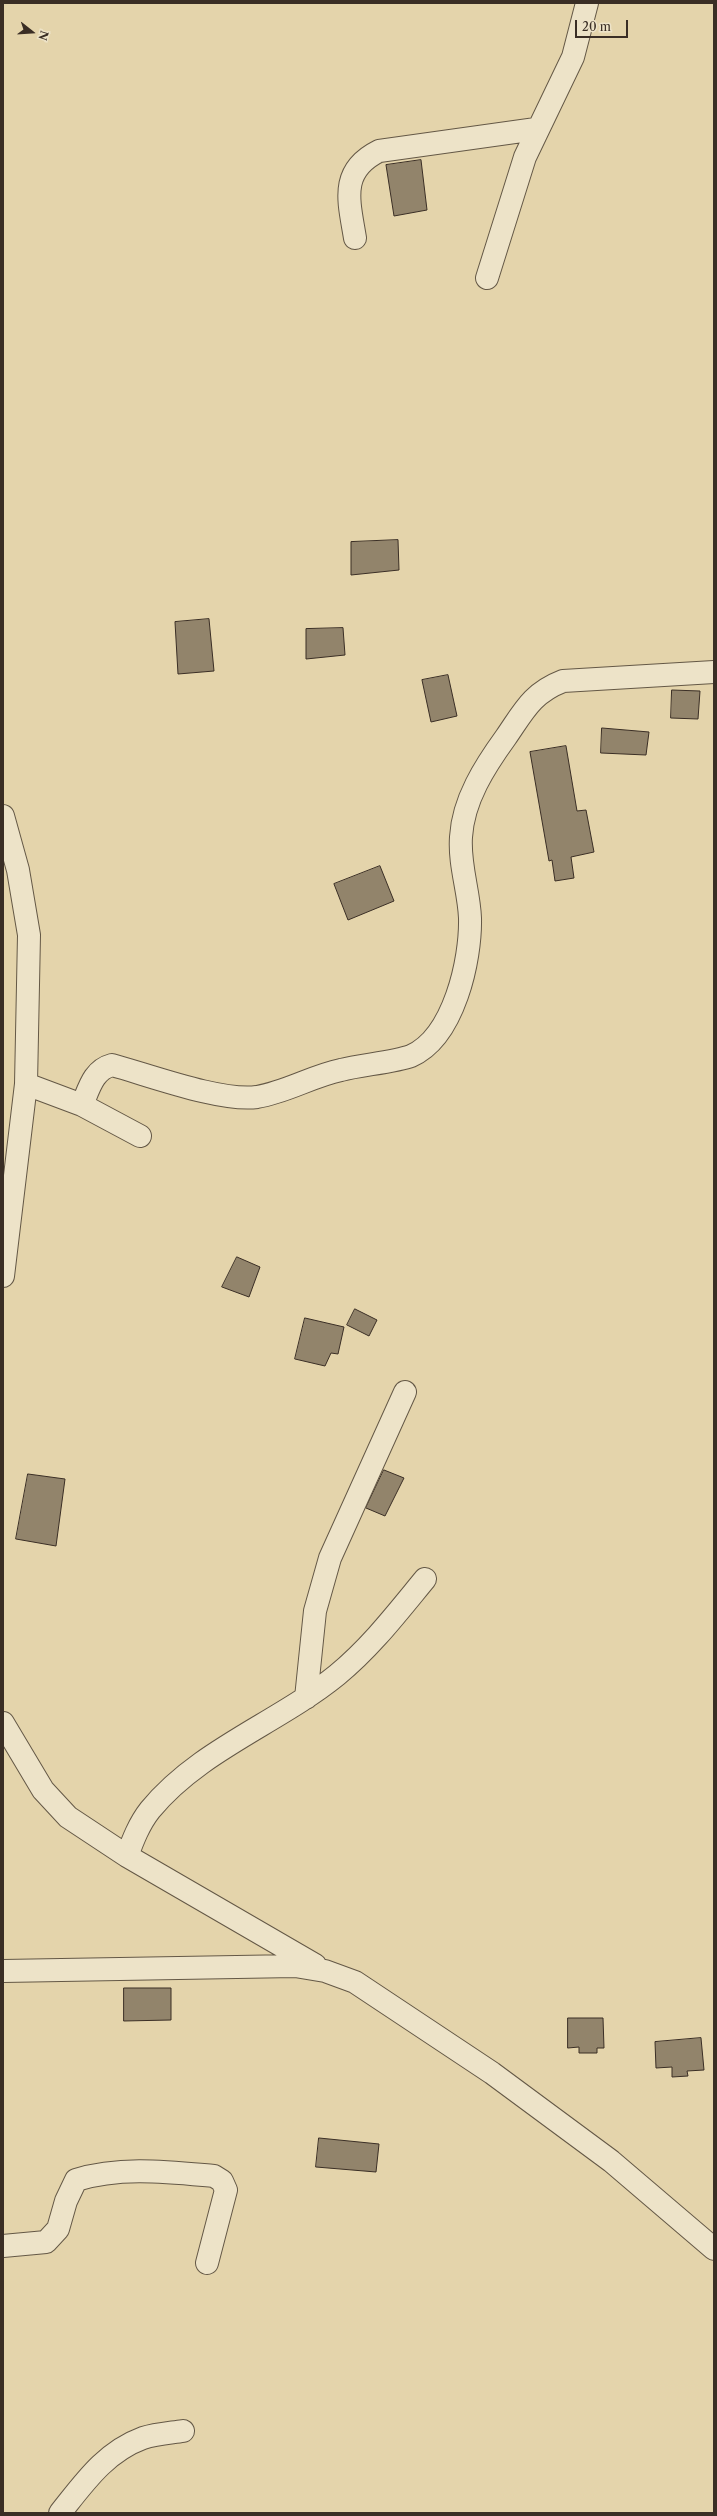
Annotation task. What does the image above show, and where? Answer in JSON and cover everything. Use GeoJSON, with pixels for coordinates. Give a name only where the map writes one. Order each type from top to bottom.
{"type":"FeatureCollection","features":[{"type":"Feature","properties":{"kind":"street"},"geometry":{"type":"LineString","coordinates":[[487,278],[525,157],[536,129],[554,100],[573,57],[587,3]]}},
{"type":"Feature","properties":{"kind":"street"},"geometry":{"type":"LineString","coordinates":[[355,238],[348,192],[354,172],[364,159],[379,152],[536,129]]}},
{"type":"Feature","properties":{"kind":"street"},"geometry":{"type":"LineString","coordinates":[[82,1105],[97,1073],[103,1067],[112,1065],[230,1097],[256,1097],[285,1090],[334,1071],[411,1056],[430,1042],[449,1014],[460,988],[467,957],[470,918],[461,837],[469,804],[484,768],[526,707],[544,688],[563,681],[714,672]]}},
{"type":"Feature","properties":{"kind":"street"},"geometry":{"type":"LineString","coordinates":[[3,816],[11,874],[29,935],[26,1084],[3,1276]]}},
{"type":"Feature","properties":{"kind":"street"},"geometry":{"type":"LineString","coordinates":[[26,1084],[82,1105],[140,1136]]}},
{"type":"Feature","properties":{"kind":"street"},"geometry":{"type":"LineString","coordinates":[[306,1698],[315,1611],[330,1558],[405,1392]]}},
{"type":"Feature","properties":{"kind":"street"},"geometry":{"type":"LineString","coordinates":[[127,1856],[138,1829],[150,1810],[184,1776],[306,1698],[370,1646],[425,1579]]}},
{"type":"Feature","properties":{"kind":"street"},"geometry":{"type":"LineString","coordinates":[[3,1723],[43,1790],[68,1817],[127,1856],[325,1971],[355,1982],[492,2073],[611,2161],[714,2249]]}},
{"type":"Feature","properties":{"kind":"street"},"geometry":{"type":"LineString","coordinates":[[3,1971],[295,1966],[325,1971]]}},
{"type":"Feature","properties":{"kind":"street"},"geometry":{"type":"LineString","coordinates":[[3,2246],[46,2242],[58,2229],[66,2201],[76,2180],[98,2173],[119,2172],[214,2176],[222,2181],[226,2190],[207,2262]]}},
{"type":"Feature","properties":{"kind":"street"},"geometry":{"type":"LineString","coordinates":[[60,2513],[97,2467],[119,2450],[144,2438],[183,2431]]}},
{"type":"Feature","properties":{"kind":"building"},"geometry":{"type":"Polygon","coordinates":[[[421,160],[427,210],[394,216],[386,165],[421,160]]]}},
{"type":"Feature","properties":{"kind":"building"},"geometry":{"type":"Polygon","coordinates":[[[398,540],[399,570],[351,575],[351,542],[398,540]]]}},
{"type":"Feature","properties":{"kind":"building"},"geometry":{"type":"Polygon","coordinates":[[[209,619],[214,671],[178,674],[175,622],[209,619]]]}},
{"type":"Feature","properties":{"kind":"building"},"geometry":{"type":"Polygon","coordinates":[[[343,628],[345,655],[306,659],[306,629],[343,628]]]}},
{"type":"Feature","properties":{"kind":"building"},"geometry":{"type":"Polygon","coordinates":[[[448,675],[457,716],[431,722],[422,680],[448,675]]]}},
{"type":"Feature","properties":{"kind":"building"},"geometry":{"type":"Polygon","coordinates":[[[672,690],[700,691],[698,719],[671,718],[672,690]]]}},
{"type":"Feature","properties":{"kind":"building"},"geometry":{"type":"Polygon","coordinates":[[[602,728],[649,732],[646,755],[601,753],[602,728]]]}},
{"type":"Feature","properties":{"kind":"building"},"geometry":{"type":"Polygon","coordinates":[[[566,746],[577,811],[586,810],[594,852],[571,857],[574,878],[555,881],[552,860],[549,861],[530,752],[566,746]]]}},
{"type":"Feature","properties":{"kind":"building"},"geometry":{"type":"Polygon","coordinates":[[[380,866],[394,901],[348,920],[334,884],[380,866]]]}},
{"type":"Feature","properties":{"kind":"building"},"geometry":{"type":"Polygon","coordinates":[[[237,1257],[260,1267],[249,1297],[222,1287],[237,1257]]]}},
{"type":"Feature","properties":{"kind":"building"},"geometry":{"type":"Polygon","coordinates":[[[355,1309],[377,1320],[369,1336],[347,1325],[355,1309]]]}},
{"type":"Feature","properties":{"kind":"building"},"geometry":{"type":"Polygon","coordinates":[[[305,1318],[344,1327],[338,1354],[331,1353],[325,1366],[295,1359],[305,1318]]]}},
{"type":"Feature","properties":{"kind":"building"},"geometry":{"type":"Polygon","coordinates":[[[384,1470],[404,1478],[385,1516],[366,1508],[384,1470]]]}},
{"type":"Feature","properties":{"kind":"building"},"geometry":{"type":"Polygon","coordinates":[[[28,1474],[65,1479],[56,1546],[16,1539],[28,1474]]]}},
{"type":"Feature","properties":{"kind":"building"},"geometry":{"type":"Polygon","coordinates":[[[124,1988],[171,1988],[171,2020],[124,2021],[124,1988]]]}},
{"type":"Feature","properties":{"kind":"building"},"geometry":{"type":"Polygon","coordinates":[[[568,2018],[603,2018],[604,2048],[597,2048],[597,2053],[579,2053],[579,2047],[568,2048],[568,2018]]]}},
{"type":"Feature","properties":{"kind":"building"},"geometry":{"type":"Polygon","coordinates":[[[701,2038],[704,2070],[687,2071],[688,2076],[672,2077],[672,2067],[656,2068],[655,2042],[701,2038]]]}},
{"type":"Feature","properties":{"kind":"building"},"geometry":{"type":"Polygon","coordinates":[[[319,2138],[379,2144],[376,2172],[316,2167],[319,2138]]]}}]}
